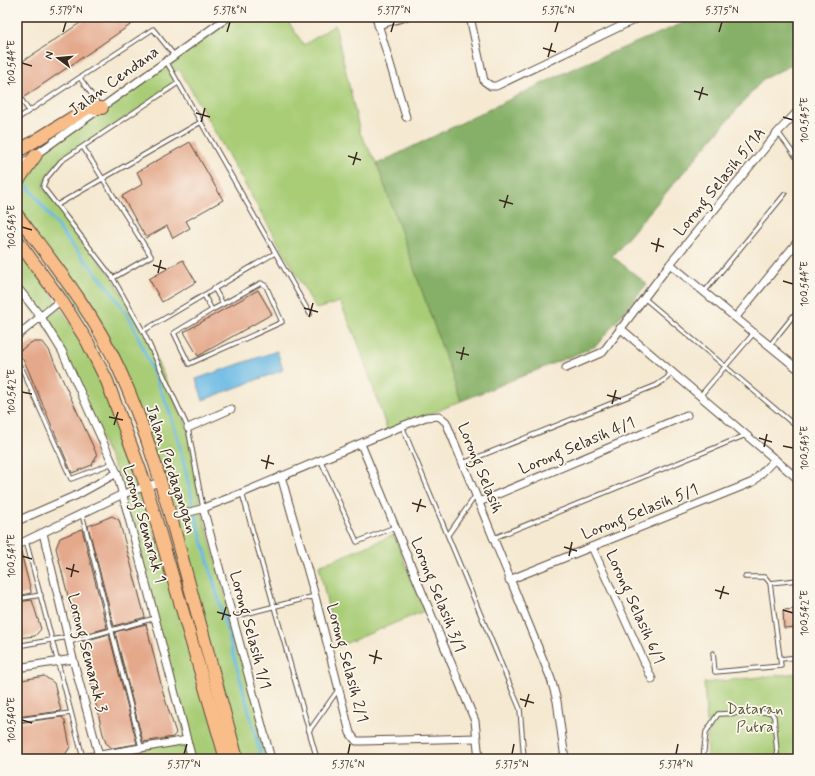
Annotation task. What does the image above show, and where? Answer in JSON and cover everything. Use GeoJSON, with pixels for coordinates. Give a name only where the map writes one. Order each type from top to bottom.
{"type":"FeatureCollection","features":[{"type":"Feature","properties":{"kind":"main road"},"geometry":{"type":"LineString","coordinates":[[17,152],[88,108],[102,108]]}},
{"type":"Feature","properties":{"kind":"main road"},"geometry":{"type":"LineString","coordinates":[[17,182],[36,156]]}},
{"type":"Feature","properties":{"kind":"main road","name":"Jalan Perdagangan"},"geometry":{"type":"LineString","coordinates":[[17,215],[74,291],[99,331],[119,369],[160,482],[171,517],[237,759]]}},
{"type":"Feature","properties":{"kind":"main road","name":"Jalan Perdagangan"},"geometry":{"type":"LineString","coordinates":[[17,240],[61,300],[87,341],[107,381],[146,486],[226,759]]}},
{"type":"Feature","properties":{"kind":"street","name":"Jalan Cendana"},"geometry":{"type":"LineString","coordinates":[[17,168],[36,156],[228,17]]}},
{"type":"Feature","properties":{"kind":"street"},"geometry":{"type":"LineString","coordinates":[[376,17],[406,117]]}},
{"type":"Feature","properties":{"kind":"street"},"geometry":{"type":"LineString","coordinates":[[378,25],[406,17]]}},
{"type":"Feature","properties":{"kind":"street"},"geometry":{"type":"LineString","coordinates":[[470,17],[484,81],[491,86],[502,84],[640,17]]}},
{"type":"Feature","properties":{"kind":"street","name":"Lorong Selasih 5/1A"},"geometry":{"type":"LineString","coordinates":[[566,368],[603,352],[670,264],[778,132],[798,112]]}},
{"type":"Feature","properties":{"kind":"street"},"geometry":{"type":"LineString","coordinates":[[736,317],[798,242]]}},
{"type":"Feature","properties":{"kind":"street"},"geometry":{"type":"LineString","coordinates":[[670,264],[705,291],[798,369]]}},
{"type":"Feature","properties":{"kind":"street","name":"Lorong Semarak 1"},"geometry":{"type":"LineString","coordinates":[[17,287],[41,317],[62,351],[117,473],[192,759]]}},
{"type":"Feature","properties":{"kind":"street"},"geometry":{"type":"LineString","coordinates":[[17,336],[61,300]]}},
{"type":"Feature","properties":{"kind":"street"},"geometry":{"type":"LineString","coordinates":[[620,328],[798,479]]}},
{"type":"Feature","properties":{"kind":"street"},"geometry":{"type":"LineString","coordinates":[[188,428],[231,409]]}},
{"type":"Feature","properties":{"kind":"street","name":"Lorong Selasih 4/1"},"geometry":{"type":"LineString","coordinates":[[479,502],[687,415]]}},
{"type":"Feature","properties":{"kind":"street","name":"Lorong Selasih"},"geometry":{"type":"LineString","coordinates":[[171,517],[203,508],[242,493],[402,426],[426,417],[439,416],[446,422],[464,463],[509,580],[551,679],[557,701],[565,759]]}},
{"type":"Feature","properties":{"kind":"street","name":"Lorong Selasih 3/1"},"geometry":{"type":"LineString","coordinates":[[361,444],[475,721],[478,759]]}},
{"type":"Feature","properties":{"kind":"street","name":"Lorong Selasih 5/1"},"geometry":{"type":"LineString","coordinates":[[509,580],[753,482],[775,459]]}},
{"type":"Feature","properties":{"kind":"street"},"geometry":{"type":"LineString","coordinates":[[17,521],[77,495],[117,473]]}},
{"type":"Feature","properties":{"kind":"street","name":"Lorong Selasih 2/1"},"geometry":{"type":"LineString","coordinates":[[281,476],[315,596],[350,733],[356,741],[477,738]]}},
{"type":"Feature","properties":{"kind":"street"},"geometry":{"type":"LineString","coordinates":[[17,545],[123,494],[160,482]]}},
{"type":"Feature","properties":{"kind":"street","name":"Lorong Selasih 1/1"},"geometry":{"type":"LineString","coordinates":[[203,508],[270,759]]}},
{"type":"Feature","properties":{"kind":"street","name":"Lorong Semarak 3"},"geometry":{"type":"LineString","coordinates":[[43,533],[73,658],[99,756]]}},
{"type":"Feature","properties":{"kind":"street","name":"Lorong Selasih 6/1"},"geometry":{"type":"LineString","coordinates":[[592,547],[652,679]]}},
{"type":"Feature","properties":{"kind":"street"},"geometry":{"type":"LineString","coordinates":[[17,668],[73,658]]}},
{"type":"Feature","properties":{"kind":"street"},"geometry":{"type":"LineString","coordinates":[[80,758],[187,740]]}},
{"type":"Feature","properties":{"kind":"lane"},"geometry":{"type":"LineString","coordinates":[[17,119],[153,29],[174,55]]}},
{"type":"Feature","properties":{"kind":"lane"},"geometry":{"type":"LineString","coordinates":[[166,61],[310,314]]}},
{"type":"Feature","properties":{"kind":"lane"},"geometry":{"type":"LineString","coordinates":[[80,78],[102,108]]}},
{"type":"Feature","properties":{"kind":"lane"},"geometry":{"type":"LineString","coordinates":[[178,83],[62,161],[46,179],[43,187],[114,278],[144,331],[188,428],[203,508]]}},
{"type":"Feature","properties":{"kind":"lane"},"geometry":{"type":"LineString","coordinates":[[17,93],[29,111]]}},
{"type":"Feature","properties":{"kind":"lane"},"geometry":{"type":"LineString","coordinates":[[57,205],[201,122]]}},
{"type":"Feature","properties":{"kind":"lane"},"geometry":{"type":"LineString","coordinates":[[778,132],[798,160]]}},
{"type":"Feature","properties":{"kind":"lane"},"geometry":{"type":"LineString","coordinates":[[83,147],[151,256],[114,278]]}},
{"type":"Feature","properties":{"kind":"lane"},"geometry":{"type":"LineString","coordinates":[[705,291],[785,194]]}},
{"type":"Feature","properties":{"kind":"lane"},"geometry":{"type":"LineString","coordinates":[[144,331],[275,253]]}},
{"type":"Feature","properties":{"kind":"lane"},"geometry":{"type":"LineString","coordinates":[[261,283],[266,286],[282,322],[190,364],[174,333],[223,304],[261,283]]}},
{"type":"Feature","properties":{"kind":"lane"},"geometry":{"type":"LineString","coordinates":[[214,288],[223,304]]}},
{"type":"Feature","properties":{"kind":"lane"},"geometry":{"type":"LineString","coordinates":[[204,295],[212,310]]}},
{"type":"Feature","properties":{"kind":"lane"},"geometry":{"type":"LineString","coordinates":[[643,298],[798,428]]}},
{"type":"Feature","properties":{"kind":"lane"},"geometry":{"type":"LineString","coordinates":[[770,345],[798,310]]}},
{"type":"Feature","properties":{"kind":"lane"},"geometry":{"type":"LineString","coordinates":[[700,396],[754,332]]}},
{"type":"Feature","properties":{"kind":"lane"},"geometry":{"type":"LineString","coordinates":[[17,362],[23,371],[71,479],[112,463]]}},
{"type":"Feature","properties":{"kind":"lane"},"geometry":{"type":"LineString","coordinates":[[464,463],[657,385],[667,378],[671,371]]}},
{"type":"Feature","properties":{"kind":"lane"},"geometry":{"type":"LineString","coordinates":[[402,426],[520,709],[524,759]]}},
{"type":"Feature","properties":{"kind":"lane"},"geometry":{"type":"LineString","coordinates":[[493,539],[746,435]]}},
{"type":"Feature","properties":{"kind":"lane"},"geometry":{"type":"LineString","coordinates":[[320,460],[357,542],[396,527]]}},
{"type":"Feature","properties":{"kind":"lane"},"geometry":{"type":"LineString","coordinates":[[242,493],[317,759]]}},
{"type":"Feature","properties":{"kind":"lane"},"geometry":{"type":"LineString","coordinates":[[448,535],[476,494]]}},
{"type":"Feature","properties":{"kind":"lane"},"geometry":{"type":"LineString","coordinates":[[82,514],[142,748]]}},
{"type":"Feature","properties":{"kind":"lane"},"geometry":{"type":"LineString","coordinates":[[26,541],[53,640],[71,713],[80,758]]}},
{"type":"Feature","properties":{"kind":"lane"},"geometry":{"type":"LineString","coordinates":[[713,653],[715,672],[781,666],[770,583],[765,577],[745,577]]}},
{"type":"Feature","properties":{"kind":"lane"},"geometry":{"type":"LineString","coordinates":[[770,583],[798,580]]}},
{"type":"Feature","properties":{"kind":"lane"},"geometry":{"type":"LineString","coordinates":[[17,599],[41,595]]}},
{"type":"Feature","properties":{"kind":"lane"},"geometry":{"type":"LineString","coordinates":[[232,618],[315,596]]}},
{"type":"Feature","properties":{"kind":"lane"},"geometry":{"type":"LineString","coordinates":[[17,646],[112,631],[155,618]]}},
{"type":"Feature","properties":{"kind":"lane"},"geometry":{"type":"LineString","coordinates":[[781,658],[798,657]]}},
{"type":"Feature","properties":{"kind":"lane"},"geometry":{"type":"LineString","coordinates":[[309,731],[338,690]]}},
{"type":"Feature","properties":{"kind":"lane"},"geometry":{"type":"LineString","coordinates":[[703,759],[706,732],[718,714],[771,712],[774,717],[777,753]]}},
{"type":"Feature","properties":{"kind":"lane"},"geometry":{"type":"LineString","coordinates":[[17,720],[71,713]]}},
{"type":"Feature","properties":{"kind":"green space"},"geometry":{"type":"Polygon","coordinates":[[[228,17],[285,17],[304,45],[335,25],[360,133],[377,164],[461,401],[388,432],[357,340],[340,302],[316,309],[179,69],[173,73],[178,83],[61,161],[46,179],[43,187],[113,278],[143,331],[188,428],[201,508],[271,759],[237,759],[171,517],[119,369],[17,215],[17,182],[36,155],[228,17]]]}},
{"type":"Feature","properties":{"kind":"green space"},"geometry":{"type":"Polygon","coordinates":[[[698,17],[798,17],[798,62],[763,79],[612,256],[647,284],[596,346],[461,401],[377,164],[572,69],[698,17]]]}},
{"type":"Feature","properties":{"kind":"green space"},"geometry":{"type":"Polygon","coordinates":[[[17,240],[107,381],[226,759],[77,759],[186,740],[117,473],[62,351],[17,287],[17,240]]]}},
{"type":"Feature","properties":{"kind":"green space"},"geometry":{"type":"Polygon","coordinates":[[[394,535],[424,611],[337,647],[319,566],[394,535]]]}},
{"type":"Feature","properties":{"kind":"green space","name":"Dataran Putra"},"geometry":{"type":"Polygon","coordinates":[[[798,673],[798,759],[708,759],[704,683],[798,673]]]}},
{"type":"Feature","properties":{"kind":"water"},"geometry":{"type":"Polygon","coordinates":[[[277,351],[283,370],[203,400],[196,379],[277,351]]]}},
{"type":"Feature","properties":{"kind":"building"},"geometry":{"type":"Polygon","coordinates":[[[89,17],[142,17],[24,97],[17,86],[17,65],[89,17]]]}},
{"type":"Feature","properties":{"kind":"building"},"geometry":{"type":"Polygon","coordinates":[[[190,142],[223,200],[186,221],[190,228],[173,238],[167,226],[146,238],[122,196],[143,184],[137,172],[190,142]]]}},
{"type":"Feature","properties":{"kind":"building"},"geometry":{"type":"Polygon","coordinates":[[[183,260],[196,282],[162,302],[149,279],[183,260]]]}},
{"type":"Feature","properties":{"kind":"building"},"geometry":{"type":"Polygon","coordinates":[[[258,290],[272,314],[198,356],[184,332],[258,290]]]}},
{"type":"Feature","properties":{"kind":"building"},"geometry":{"type":"Polygon","coordinates":[[[32,342],[43,342],[49,350],[97,455],[92,465],[72,473],[25,363],[18,352],[32,342]]]}},
{"type":"Feature","properties":{"kind":"building"},"geometry":{"type":"Polygon","coordinates":[[[112,516],[119,520],[145,617],[114,626],[88,526],[112,516]]]}},
{"type":"Feature","properties":{"kind":"building"},"geometry":{"type":"Polygon","coordinates":[[[82,529],[107,628],[78,636],[56,548],[60,538],[82,529]]]}},
{"type":"Feature","properties":{"kind":"building"},"geometry":{"type":"Polygon","coordinates":[[[20,549],[31,593],[17,596],[17,550],[20,549]]]}},
{"type":"Feature","properties":{"kind":"building"},"geometry":{"type":"Polygon","coordinates":[[[32,600],[41,629],[35,636],[17,638],[17,602],[32,600]]]}},
{"type":"Feature","properties":{"kind":"building"},"geometry":{"type":"Polygon","coordinates":[[[798,609],[798,627],[784,628],[783,610],[798,609]]]}},
{"type":"Feature","properties":{"kind":"building"},"geometry":{"type":"Polygon","coordinates":[[[146,624],[164,696],[176,733],[173,737],[143,742],[115,632],[146,624]]]}},
{"type":"Feature","properties":{"kind":"building"},"geometry":{"type":"Polygon","coordinates":[[[109,634],[137,744],[112,748],[106,743],[103,734],[81,642],[109,634]]]}},
{"type":"Feature","properties":{"kind":"building"},"geometry":{"type":"Polygon","coordinates":[[[44,676],[54,683],[61,711],[17,717],[17,681],[44,676]]]}},
{"type":"Feature","properties":{"kind":"building"},"geometry":{"type":"Polygon","coordinates":[[[62,717],[65,721],[70,747],[65,755],[17,759],[17,723],[62,717]]]}},
{"type":"Feature","properties":{"kind":"waterway"},"geometry":{"type":"LineString","coordinates":[[28,186],[69,242],[108,287],[131,320],[169,410],[178,439],[198,525],[262,759]]}}]}
